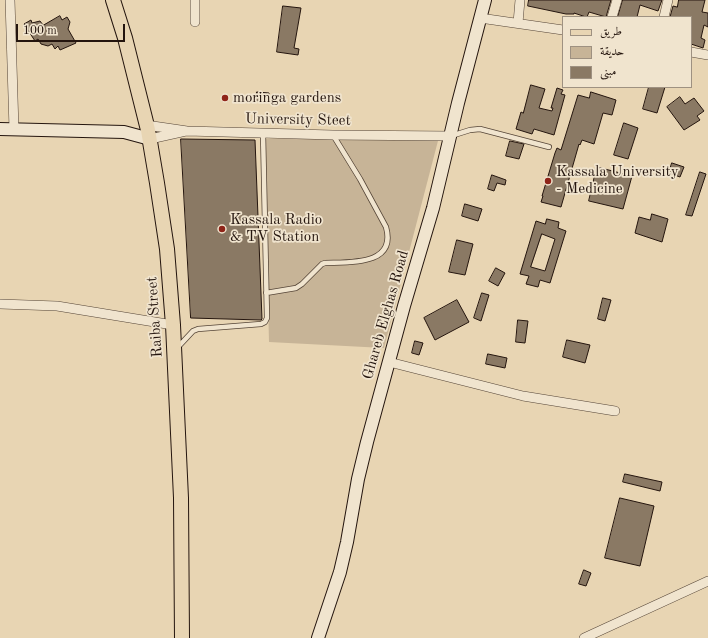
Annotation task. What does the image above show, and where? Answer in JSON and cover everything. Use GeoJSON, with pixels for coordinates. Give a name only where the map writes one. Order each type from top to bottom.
{"type":"FeatureCollection","features":[{"type":"Feature","properties":{"kind":"main road","name":"Raiba Street"},"geometry":{"type":"LineString","coordinates":[[113,0],[125,38],[150,139],[167,249],[173,325],[182,524],[182,638]]}},
{"type":"Feature","properties":{"kind":"main road","name":"Ghareb Elghas Road"},"geometry":{"type":"LineString","coordinates":[[318,638],[340,572],[358,479],[389,362],[433,208],[485,0]]}},
{"type":"Feature","properties":{"kind":"main road"},"geometry":{"type":"LineString","coordinates":[[124,132],[146,125]]}},
{"type":"Feature","properties":{"kind":"main road"},"geometry":{"type":"LineString","coordinates":[[0,129],[124,132],[150,139]]}},
{"type":"Feature","properties":{"kind":"street"},"geometry":{"type":"LineString","coordinates":[[10,0],[14,129]]}},
{"type":"Feature","properties":{"kind":"street"},"geometry":{"type":"LineString","coordinates":[[195,0],[195,22]]}},
{"type":"Feature","properties":{"kind":"street"},"geometry":{"type":"LineString","coordinates":[[518,23],[520,0]]}},
{"type":"Feature","properties":{"kind":"street"},"geometry":{"type":"LineString","coordinates":[[612,16],[617,0]]}},
{"type":"Feature","properties":{"kind":"street"},"geometry":{"type":"LineString","coordinates":[[664,16],[668,0]]}},
{"type":"Feature","properties":{"kind":"street"},"geometry":{"type":"LineString","coordinates":[[480,18],[562,30]]}},
{"type":"Feature","properties":{"kind":"street"},"geometry":{"type":"LineString","coordinates":[[692,52],[708,55]]}},
{"type":"Feature","properties":{"kind":"street","name":"University Steet"},"geometry":{"type":"LineString","coordinates":[[146,125],[187,131],[333,135],[450,136]]}},
{"type":"Feature","properties":{"kind":"street"},"geometry":{"type":"LineString","coordinates":[[150,139],[179,134],[187,131]]}},
{"type":"Feature","properties":{"kind":"street"},"geometry":{"type":"LineString","coordinates":[[0,304],[57,306],[173,325]]}},
{"type":"Feature","properties":{"kind":"street"},"geometry":{"type":"LineString","coordinates":[[389,362],[523,396],[615,411]]}},
{"type":"Feature","properties":{"kind":"street"},"geometry":{"type":"LineString","coordinates":[[584,638],[708,581]]}},
{"type":"Feature","properties":{"kind":"lane"},"geometry":{"type":"LineString","coordinates":[[450,136],[470,130],[480,129],[549,147]]}},
{"type":"Feature","properties":{"kind":"lane"},"geometry":{"type":"LineString","coordinates":[[174,352],[192,331],[198,329],[261,324],[265,322],[267,318],[263,133]]}},
{"type":"Feature","properties":{"kind":"lane"},"geometry":{"type":"LineString","coordinates":[[266,293],[296,288],[322,264],[325,263],[355,262],[373,259],[383,251],[387,244],[388,235],[386,227],[333,135]]}},
{"type":"Feature","properties":{"kind":"green space"},"geometry":{"type":"Polygon","coordinates":[[[439,137],[384,348],[269,342],[264,139],[439,137]]]}},
{"type":"Feature","properties":{"kind":"building"},"geometry":{"type":"Polygon","coordinates":[[[529,0],[611,0],[606,16],[589,12],[587,16],[574,13],[566,14],[528,6],[529,0]]]}},
{"type":"Feature","properties":{"kind":"building"},"geometry":{"type":"Polygon","coordinates":[[[623,0],[662,0],[658,11],[640,5],[637,16],[618,16],[623,0]]]}},
{"type":"Feature","properties":{"kind":"building"},"geometry":{"type":"Polygon","coordinates":[[[679,0],[705,0],[702,12],[708,13],[708,27],[704,25],[701,38],[705,40],[703,48],[692,44],[692,16],[670,16],[673,6],[677,7],[679,0]]]}},
{"type":"Feature","properties":{"kind":"building"},"geometry":{"type":"Polygon","coordinates":[[[283,6],[301,8],[294,48],[299,49],[298,55],[277,52],[283,6]]]}},
{"type":"Feature","properties":{"kind":"building"},"geometry":{"type":"Polygon","coordinates":[[[60,16],[62,20],[67,17],[70,22],[68,29],[76,43],[60,50],[58,46],[55,49],[52,44],[48,46],[41,44],[38,39],[35,41],[24,24],[31,20],[32,23],[40,21],[43,25],[60,16]]]}},
{"type":"Feature","properties":{"kind":"building"},"geometry":{"type":"Polygon","coordinates":[[[531,85],[545,89],[539,108],[552,111],[553,108],[551,108],[557,88],[563,90],[561,94],[565,95],[554,135],[534,129],[532,134],[516,129],[521,112],[523,113],[531,85]]]}},
{"type":"Feature","properties":{"kind":"building"},"geometry":{"type":"Polygon","coordinates":[[[649,88],[665,88],[657,113],[643,109],[649,88]]]}},
{"type":"Feature","properties":{"kind":"building"},"geometry":{"type":"Polygon","coordinates":[[[257,92],[269,93],[269,102],[256,101],[257,92]]]}},
{"type":"Feature","properties":{"kind":"building"},"geometry":{"type":"Polygon","coordinates":[[[591,92],[616,100],[612,115],[603,113],[594,144],[582,140],[580,145],[579,144],[561,207],[541,202],[555,153],[557,148],[561,150],[578,95],[589,98],[591,92]]]}},
{"type":"Feature","properties":{"kind":"building"},"geometry":{"type":"Polygon","coordinates":[[[680,97],[685,104],[694,98],[704,111],[697,116],[700,120],[684,130],[667,107],[680,97]]]}},
{"type":"Feature","properties":{"kind":"building"},"geometry":{"type":"Polygon","coordinates":[[[624,123],[638,128],[628,159],[614,155],[624,123]]]}},
{"type":"Feature","properties":{"kind":"building","name":"Kassala Radio & TV Station"},"geometry":{"type":"Polygon","coordinates":[[[181,139],[255,140],[261,320],[191,318],[181,139]]]}},
{"type":"Feature","properties":{"kind":"building"},"geometry":{"type":"Polygon","coordinates":[[[510,141],[524,144],[519,159],[506,156],[510,141]]]}},
{"type":"Feature","properties":{"kind":"building"},"geometry":{"type":"Polygon","coordinates":[[[672,163],[684,167],[680,177],[669,173],[672,163]]]}},
{"type":"Feature","properties":{"kind":"building"},"geometry":{"type":"Polygon","coordinates":[[[597,167],[632,176],[623,209],[589,201],[597,167]]]}},
{"type":"Feature","properties":{"kind":"building"},"geometry":{"type":"Polygon","coordinates":[[[700,172],[706,174],[692,216],[686,215],[700,172]]]}},
{"type":"Feature","properties":{"kind":"building"},"geometry":{"type":"Polygon","coordinates":[[[492,175],[506,180],[505,185],[497,183],[494,191],[488,189],[492,175]]]}},
{"type":"Feature","properties":{"kind":"building"},"geometry":{"type":"Polygon","coordinates":[[[465,204],[482,209],[478,221],[462,216],[465,204]]]}},
{"type":"Feature","properties":{"kind":"building"},"geometry":{"type":"Polygon","coordinates":[[[652,214],[668,219],[662,242],[635,233],[639,217],[650,220],[652,214]]]}},
{"type":"Feature","properties":{"kind":"building"},"geometry":{"type":"Polygon","coordinates":[[[547,219],[559,222],[558,228],[566,231],[550,283],[540,280],[538,287],[526,284],[529,276],[520,274],[536,221],[545,224],[547,219]],[[542,234],[531,267],[545,271],[555,239],[542,234]]]}},
{"type":"Feature","properties":{"kind":"building"},"geometry":{"type":"Polygon","coordinates":[[[457,240],[473,244],[465,275],[449,272],[457,240]]]}},
{"type":"Feature","properties":{"kind":"building"},"geometry":{"type":"Polygon","coordinates":[[[496,268],[505,273],[498,286],[489,281],[496,268]]]}},
{"type":"Feature","properties":{"kind":"building"},"geometry":{"type":"Polygon","coordinates":[[[482,293],[489,295],[481,321],[474,318],[482,293]]]}},
{"type":"Feature","properties":{"kind":"building"},"geometry":{"type":"Polygon","coordinates":[[[603,298],[611,300],[605,321],[598,319],[603,298]]]}},
{"type":"Feature","properties":{"kind":"building"},"geometry":{"type":"Polygon","coordinates":[[[457,300],[469,322],[435,340],[424,318],[457,300]]]}},
{"type":"Feature","properties":{"kind":"building"},"geometry":{"type":"Polygon","coordinates":[[[518,320],[528,321],[525,343],[516,342],[518,320]]]}},
{"type":"Feature","properties":{"kind":"building"},"geometry":{"type":"Polygon","coordinates":[[[567,340],[590,345],[585,363],[563,357],[567,340]]]}},
{"type":"Feature","properties":{"kind":"building"},"geometry":{"type":"Polygon","coordinates":[[[415,341],[423,343],[419,355],[412,353],[415,341]]]}},
{"type":"Feature","properties":{"kind":"building"},"geometry":{"type":"Polygon","coordinates":[[[488,354],[507,358],[505,368],[486,364],[488,354]]]}},
{"type":"Feature","properties":{"kind":"building"},"geometry":{"type":"Polygon","coordinates":[[[625,474],[662,482],[660,491],[623,482],[625,474]]]}},
{"type":"Feature","properties":{"kind":"building"},"geometry":{"type":"Polygon","coordinates":[[[620,498],[654,506],[640,566],[605,558],[620,498]]]}},
{"type":"Feature","properties":{"kind":"building"},"geometry":{"type":"Polygon","coordinates":[[[584,570],[591,573],[586,586],[579,584],[584,570]]]}},
{"type":"Feature","properties":{"kind":"place","name":"moringa gardens"},"geometry":{"type":"Point","coordinates":[225,98]}},
{"type":"Feature","properties":{"kind":"place","name":"Kassala University - Medicine"},"geometry":{"type":"Point","coordinates":[548,181]}},
{"type":"Feature","properties":{"kind":"place","name":"Kassala Radio & TV Station"},"geometry":{"type":"Point","coordinates":[222,229]}}]}
